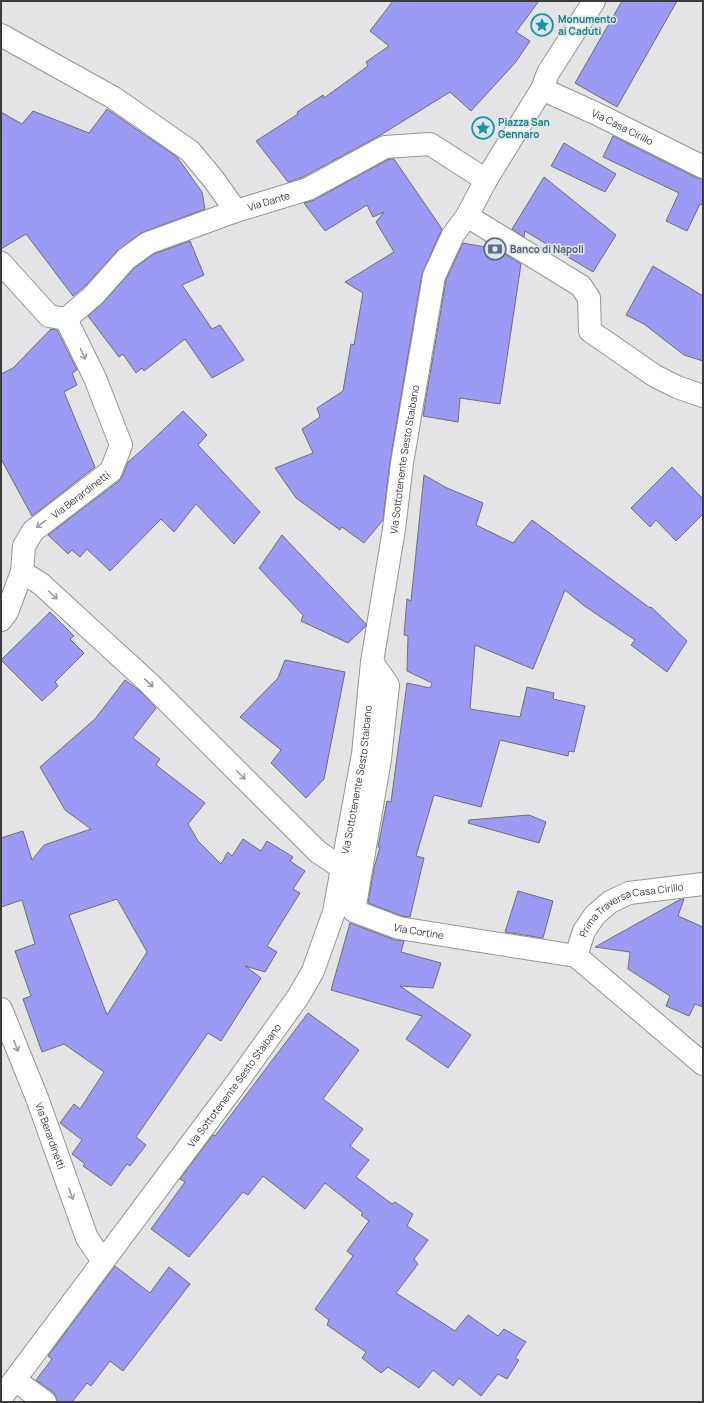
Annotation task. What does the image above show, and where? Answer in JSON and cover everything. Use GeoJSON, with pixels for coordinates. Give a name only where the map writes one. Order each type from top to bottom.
{"type":"FeatureCollection","features":[{"type":"Feature","properties":{"kind":"street","name":"Via Sottotenente Sesto Staibano"},"geometry":{"type":"LineString","coordinates":[[1,1398],[235,1084],[298,997],[313,971],[334,912],[363,754],[372,662],[394,529],[403,455],[434,276],[453,235],[467,216],[486,180],[542,89],[548,73],[594,1]]}},
{"type":"Feature","properties":{"kind":"street"},"geometry":{"type":"LineString","coordinates":[[1,35],[114,98],[190,151],[214,180],[236,211]]}},
{"type":"Feature","properties":{"kind":"street","name":"Via Casa Cirillo"},"geometry":{"type":"LineString","coordinates":[[542,89],[597,114],[703,167]]}},
{"type":"Feature","properties":{"kind":"street","name":"Via Dante"},"geometry":{"type":"LineString","coordinates":[[66,319],[94,295],[126,259],[148,243],[236,211],[308,189],[386,147],[430,144],[486,180]]}},
{"type":"Feature","properties":{"kind":"street"},"geometry":{"type":"LineString","coordinates":[[467,216],[581,286],[589,298],[590,331],[655,376],[677,387],[703,396]]}},
{"type":"Feature","properties":{"kind":"street"},"geometry":{"type":"LineString","coordinates":[[1,263],[49,316],[66,319]]}},
{"type":"Feature","properties":{"kind":"street","name":"Via Berardinetti"},"geometry":{"type":"LineString","coordinates":[[1,620],[7,612],[22,572],[24,546],[33,530],[111,470],[121,445],[95,378],[66,319]]}},
{"type":"Feature","properties":{"kind":"street"},"geometry":{"type":"LineString","coordinates":[[22,572],[41,584],[150,684],[318,852],[342,868]]}},
{"type":"Feature","properties":{"kind":"street","name":"Via Cortine"},"geometry":{"type":"LineString","coordinates":[[372,662],[388,685],[380,759],[354,911],[399,928],[576,956]]}},
{"type":"Feature","properties":{"kind":"street","name":"Prima Traversa Casa Cirillo"},"geometry":{"type":"LineString","coordinates":[[576,956],[584,931],[595,915],[610,902],[629,893],[703,884]]}},
{"type":"Feature","properties":{"kind":"street"},"geometry":{"type":"LineString","coordinates":[[576,956],[703,1064]]}},
{"type":"Feature","properties":{"kind":"street","name":"Via Berardinetti"},"geometry":{"type":"LineString","coordinates":[[1,1009],[37,1098],[87,1238],[102,1261]]}},
{"type":"Feature","properties":{"kind":"street"},"geometry":{"type":"LineString","coordinates":[[15,1380],[45,1402]]}},
{"type":"Feature","properties":{"kind":"building"},"geometry":{"type":"Polygon","coordinates":[[[393,1],[539,1],[516,32],[530,41],[515,63],[471,111],[450,92],[379,136],[303,177],[288,182],[256,141],[298,114],[297,112],[323,95],[324,98],[368,66],[366,62],[389,46],[370,31],[393,1]]]}},
{"type":"Feature","properties":{"kind":"building"},"geometry":{"type":"Polygon","coordinates":[[[622,1],[677,1],[617,107],[575,83],[622,1]]]}},
{"type":"Feature","properties":{"kind":"building"},"geometry":{"type":"Polygon","coordinates":[[[107,109],[177,157],[202,192],[205,209],[141,233],[117,251],[85,286],[73,296],[26,234],[1,249],[1,112],[22,124],[33,111],[89,133],[107,109]]]}},
{"type":"Feature","properties":{"kind":"building"},"geometry":{"type":"Polygon","coordinates":[[[613,136],[697,178],[703,179],[703,205],[700,204],[687,231],[666,221],[679,193],[603,157],[613,136]]]}},
{"type":"Feature","properties":{"kind":"building"},"geometry":{"type":"Polygon","coordinates":[[[564,143],[616,174],[605,192],[551,166],[564,143]]]}},
{"type":"Feature","properties":{"kind":"building"},"geometry":{"type":"Polygon","coordinates":[[[389,159],[394,159],[442,229],[422,274],[390,461],[383,520],[364,543],[342,527],[340,530],[296,498],[275,468],[313,453],[302,429],[320,417],[317,408],[343,391],[351,344],[354,345],[363,293],[345,282],[394,252],[376,222],[384,212],[373,217],[367,205],[325,231],[304,203],[314,200],[389,159]]]}},
{"type":"Feature","properties":{"kind":"building"},"geometry":{"type":"Polygon","coordinates":[[[544,177],[616,235],[593,272],[525,231],[524,237],[512,229],[544,177]]]}},
{"type":"Feature","properties":{"kind":"building"},"geometry":{"type":"Polygon","coordinates":[[[190,241],[204,275],[182,285],[212,329],[220,325],[244,360],[212,378],[185,339],[144,371],[142,368],[136,373],[123,354],[119,357],[88,316],[103,303],[134,268],[154,254],[190,241]]]}},
{"type":"Feature","properties":{"kind":"building"},"geometry":{"type":"Polygon","coordinates":[[[463,243],[497,249],[521,264],[500,404],[460,398],[458,422],[423,416],[446,280],[463,243]]]}},
{"type":"Feature","properties":{"kind":"building"},"geometry":{"type":"Polygon","coordinates":[[[653,266],[703,296],[703,361],[684,355],[644,324],[626,315],[653,266]]]}},
{"type":"Feature","properties":{"kind":"building"},"geometry":{"type":"Polygon","coordinates":[[[51,329],[57,330],[77,370],[72,373],[77,385],[64,392],[95,467],[32,516],[1,459],[1,374],[13,368],[51,329]]]}},
{"type":"Feature","properties":{"kind":"building"},"geometry":{"type":"Polygon","coordinates":[[[183,411],[207,435],[198,445],[260,512],[234,544],[196,504],[174,532],[161,519],[110,571],[87,549],[80,557],[72,550],[68,554],[48,535],[119,481],[128,462],[183,411]]]}},
{"type":"Feature","properties":{"kind":"building"},"geometry":{"type":"Polygon","coordinates":[[[672,467],[703,499],[703,514],[676,541],[656,520],[650,527],[631,508],[672,467]]]}},
{"type":"Feature","properties":{"kind":"building"},"geometry":{"type":"Polygon","coordinates":[[[424,475],[447,488],[483,503],[476,525],[513,543],[532,520],[650,608],[651,607],[687,641],[667,672],[631,645],[635,640],[583,605],[565,590],[533,669],[475,645],[470,709],[520,717],[527,687],[554,693],[553,699],[585,706],[574,752],[569,751],[568,756],[500,740],[481,807],[434,795],[416,856],[424,858],[410,917],[402,916],[368,903],[374,868],[380,847],[378,847],[387,801],[391,802],[407,683],[430,688],[432,683],[407,671],[408,636],[404,635],[407,599],[411,601],[424,475]]]}},
{"type":"Feature","properties":{"kind":"building"},"geometry":{"type":"Polygon","coordinates":[[[282,535],[366,624],[365,627],[348,643],[301,621],[303,615],[259,568],[282,535]]]}},
{"type":"Feature","properties":{"kind":"building"},"geometry":{"type":"Polygon","coordinates":[[[50,612],[74,636],[70,639],[84,653],[55,682],[58,686],[42,701],[1,660],[50,612]]]}},
{"type":"Feature","properties":{"kind":"building"},"geometry":{"type":"Polygon","coordinates":[[[285,660],[345,672],[324,779],[306,798],[271,763],[281,750],[240,717],[278,678],[285,660]]]}},
{"type":"Feature","properties":{"kind":"building"},"geometry":{"type":"Polygon","coordinates":[[[125,680],[141,692],[156,708],[133,738],[160,759],[156,765],[205,803],[188,824],[198,841],[221,864],[228,852],[232,856],[243,839],[261,851],[267,841],[293,857],[290,861],[305,871],[293,889],[300,893],[267,946],[277,952],[265,972],[245,966],[261,978],[221,1041],[208,1033],[136,1137],[146,1145],[130,1166],[127,1164],[111,1186],[83,1166],[85,1164],[72,1154],[82,1140],[60,1123],[74,1104],[80,1109],[104,1072],[64,1044],[42,1052],[23,999],[31,996],[15,951],[35,944],[22,900],[1,907],[1,838],[23,831],[32,860],[44,845],[91,829],[65,810],[40,767],[95,719],[125,680]],[[117,899],[69,915],[107,1015],[147,952],[117,899]]]}},
{"type":"Feature","properties":{"kind":"building"},"geometry":{"type":"Polygon","coordinates":[[[529,815],[546,822],[539,843],[468,823],[469,820],[529,815]]]}},
{"type":"Feature","properties":{"kind":"building"},"geometry":{"type":"Polygon","coordinates":[[[518,891],[553,901],[543,938],[505,932],[518,891]]]}},
{"type":"Feature","properties":{"kind":"building"},"geometry":{"type":"Polygon","coordinates":[[[681,899],[684,899],[678,916],[703,927],[703,1007],[695,1004],[689,1016],[666,1006],[670,996],[628,969],[630,952],[595,947],[681,899]]]}},
{"type":"Feature","properties":{"kind":"building"},"geometry":{"type":"Polygon","coordinates":[[[350,923],[395,940],[404,941],[401,952],[441,963],[433,988],[400,986],[471,1035],[448,1068],[406,1039],[422,1016],[331,990],[350,923]]]}},
{"type":"Feature","properties":{"kind":"building"},"geometry":{"type":"Polygon","coordinates":[[[308,1013],[359,1050],[323,1099],[363,1129],[350,1146],[369,1160],[356,1177],[392,1204],[395,1202],[413,1214],[407,1226],[428,1240],[414,1259],[418,1264],[396,1293],[455,1331],[468,1315],[498,1336],[504,1329],[526,1342],[515,1358],[519,1360],[507,1379],[498,1374],[481,1396],[459,1378],[453,1386],[433,1370],[419,1388],[388,1367],[381,1373],[362,1358],[366,1352],[327,1325],[329,1320],[315,1309],[353,1256],[347,1251],[369,1221],[361,1215],[363,1213],[325,1183],[305,1209],[263,1176],[248,1195],[243,1192],[189,1257],[151,1229],[185,1182],[180,1179],[213,1135],[215,1136],[308,1013]]]}},
{"type":"Feature","properties":{"kind":"building"},"geometry":{"type":"Polygon","coordinates":[[[115,1266],[150,1293],[169,1267],[190,1284],[123,1371],[110,1361],[91,1386],[87,1383],[72,1402],[57,1402],[53,1392],[36,1380],[52,1359],[48,1356],[115,1266]]]}},
{"type":"Feature","properties":{"kind":"place","name":"Monumento ai Caduti"},"geometry":{"type":"Point","coordinates":[542,25]}},
{"type":"Feature","properties":{"kind":"place","name":"Piazza San Gennaro"},"geometry":{"type":"Point","coordinates":[483,128]}},
{"type":"Feature","properties":{"kind":"place","name":"Banco di Napoli"},"geometry":{"type":"Point","coordinates":[495,249]}}]}
